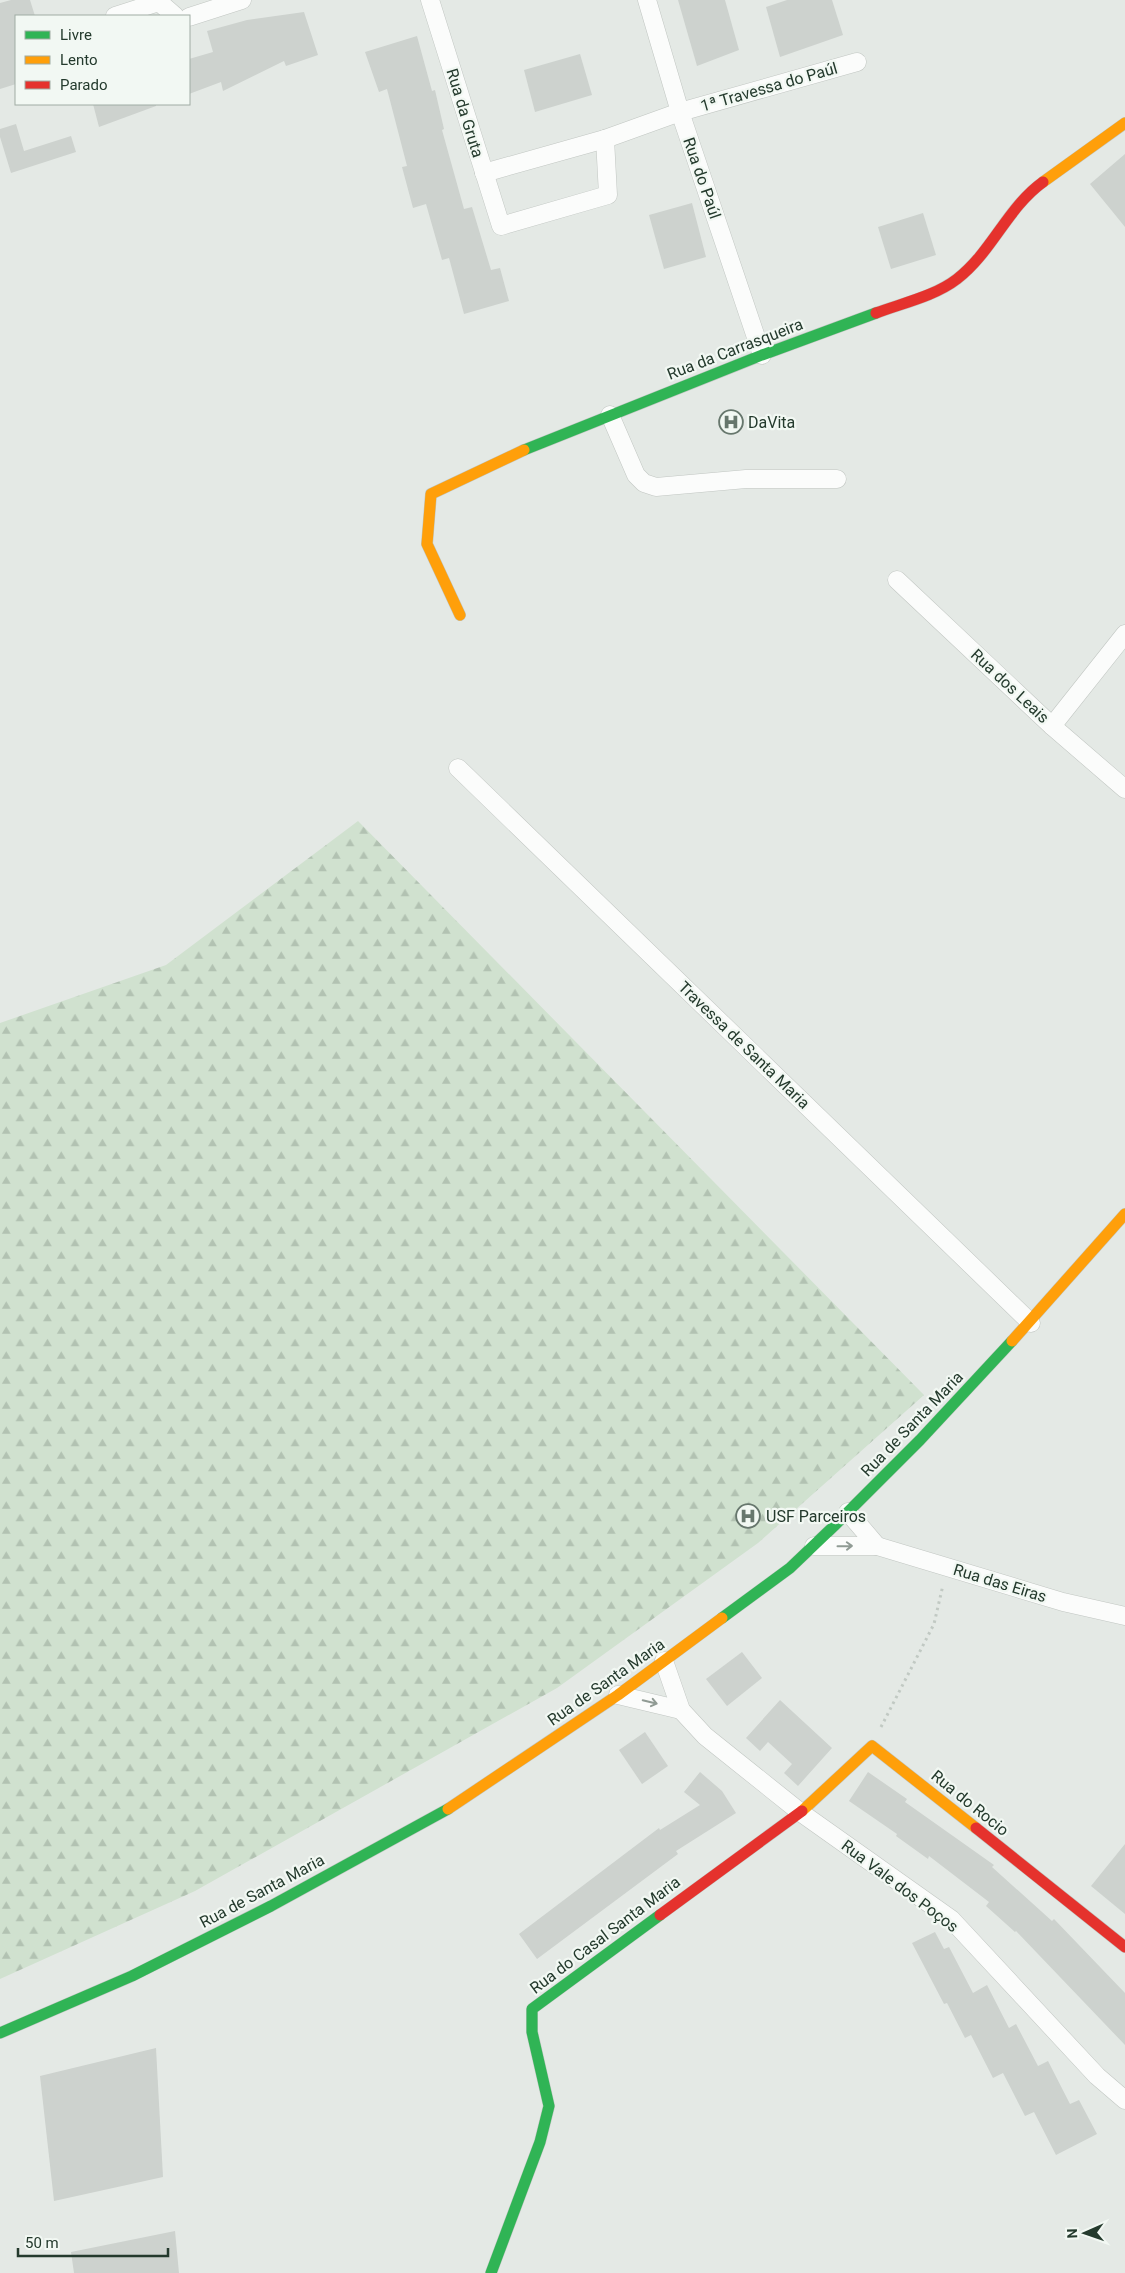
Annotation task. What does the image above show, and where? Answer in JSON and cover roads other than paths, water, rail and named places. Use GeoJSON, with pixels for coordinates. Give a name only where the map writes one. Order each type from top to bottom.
{"type":"FeatureCollection","features":[{"type":"Feature","properties":{"kind":"street"},"geometry":{"type":"LineString","coordinates":[[190,17],[242,0]]}},
{"type":"Feature","properties":{"kind":"street","name":"Rua da Gruta"},"geometry":{"type":"LineString","coordinates":[[430,0],[501,226],[608,195],[605,139]]}},
{"type":"Feature","properties":{"kind":"street","name":"Rua do Paúl"},"geometry":{"type":"LineString","coordinates":[[647,0],[680,112],[762,356]]}},
{"type":"Feature","properties":{"kind":"street"},"geometry":{"type":"LineString","coordinates":[[118,15],[159,2],[175,15]]}},
{"type":"Feature","properties":{"kind":"street","name":"1ª Travessa do Paúl"},"geometry":{"type":"LineString","coordinates":[[484,173],[605,139],[680,112],[857,62]]}},
{"type":"Feature","properties":{"kind":"street","name":"Rua da Carrasqueira"},"geometry":{"type":"LineString","coordinates":[[460,615],[427,544],[431,494],[548,440],[610,415],[936,291],[957,279],[977,259],[1021,201],[1040,184],[1125,123]]}},
{"type":"Feature","properties":{"kind":"street"},"geometry":{"type":"LineString","coordinates":[[610,415],[636,475],[644,483],[656,487],[746,479],[837,479]]}},
{"type":"Feature","properties":{"kind":"street","name":"Rua dos Leais"},"geometry":{"type":"LineString","coordinates":[[897,580],[1052,726],[1125,789]]}},
{"type":"Feature","properties":{"kind":"street"},"geometry":{"type":"LineString","coordinates":[[1052,726],[1125,634]]}},
{"type":"Feature","properties":{"kind":"street","name":"Travessa de Santa Maria"},"geometry":{"type":"LineString","coordinates":[[458,768],[1031,1323]]}},
{"type":"Feature","properties":{"kind":"street","name":"Rua de Santa Maria"},"geometry":{"type":"LineString","coordinates":[[0,2033],[132,1976],[315,1882],[445,1811],[618,1695],[790,1568],[814,1546],[884,1479],[1031,1323],[1125,1214]]}},
{"type":"Feature","properties":{"kind":"street"},"geometry":{"type":"LineString","coordinates":[[848,1512],[877,1546]]}},
{"type":"Feature","properties":{"kind":"street","name":"Rua das Eiras"},"geometry":{"type":"LineString","coordinates":[[814,1546],[877,1546],[1063,1602],[1125,1616]]}},
{"type":"Feature","properties":{"kind":"street","name":"Rua Vale dos Poços"},"geometry":{"type":"LineString","coordinates":[[664,1661],[681,1710],[705,1736],[800,1812],[951,1919],[1097,2076],[1125,2100]]}},
{"type":"Feature","properties":{"kind":"street"},"geometry":{"type":"LineString","coordinates":[[618,1695],[681,1710]]}},
{"type":"Feature","properties":{"kind":"street","name":"Rua do Rocio"},"geometry":{"type":"LineString","coordinates":[[800,1812],[872,1746],[1125,1948]]}},
{"type":"Feature","properties":{"kind":"street","name":"Rua do Casal Santa Maria"},"geometry":{"type":"LineString","coordinates":[[491,2273],[540,2142],[549,2106],[532,2032],[532,2009],[800,1812]]}},
{"type":"Feature","properties":{"kind":"place","name":"DaVita"},"geometry":{"type":"Point","coordinates":[731,422]}},
{"type":"Feature","properties":{"kind":"place","name":"USF Parceiros"},"geometry":{"type":"Point","coordinates":[748,1516]}}]}
